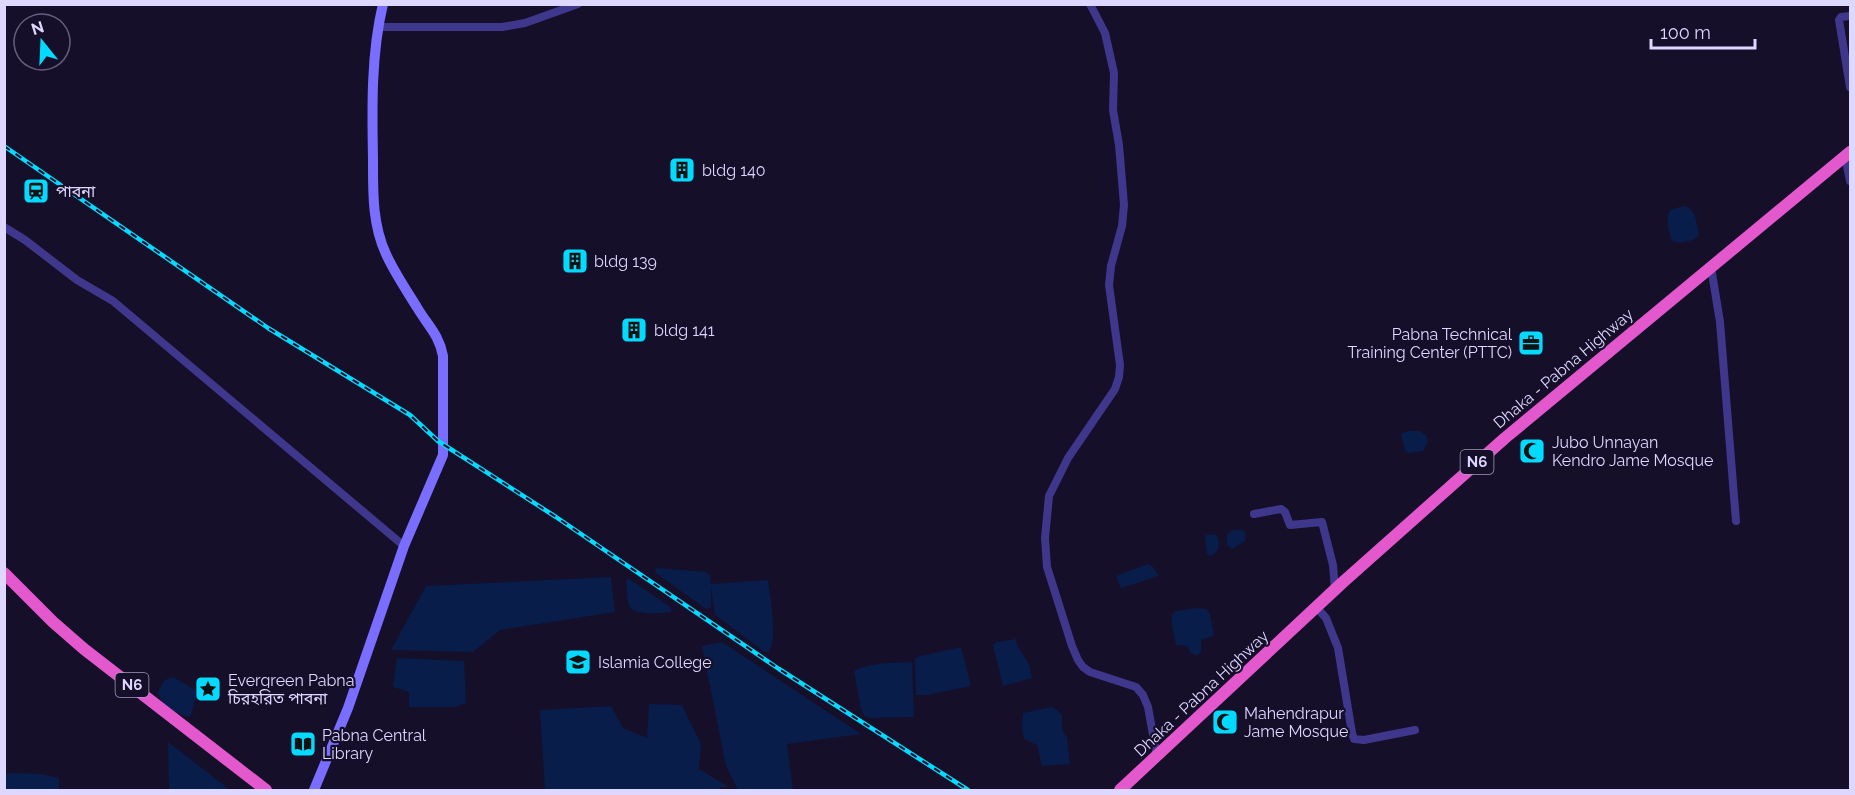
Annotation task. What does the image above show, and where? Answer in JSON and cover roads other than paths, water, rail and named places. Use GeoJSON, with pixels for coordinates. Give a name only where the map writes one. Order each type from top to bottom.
{"type":"FeatureCollection","features":[{"type":"Feature","properties":{"kind":"highway","name":"Dhaka - Pabna Highway"},"geometry":{"type":"LineString","coordinates":[[1120,790],[1158,757],[1316,607],[1505,438],[1848,154]]}},
{"type":"Feature","properties":{"kind":"highway","name":"N6"},"geometry":{"type":"LineString","coordinates":[[4,573],[84,649],[266,790]]}},
{"type":"Feature","properties":{"kind":"main road"},"geometry":{"type":"LineString","coordinates":[[314,790],[348,708],[404,546],[443,455],[443,357],[440,341],[418,309],[386,254],[376,224],[373,195],[372,112],[378,27],[383,4]]}},
{"type":"Feature","properties":{"kind":"street"},"geometry":{"type":"LineString","coordinates":[[378,27],[502,27],[525,23],[578,4]]}},
{"type":"Feature","properties":{"kind":"street"},"geometry":{"type":"LineString","coordinates":[[1090,4],[1105,33],[1114,73],[1113,110],[1119,145],[1124,205],[1122,226],[1111,266],[1109,285],[1120,365],[1119,377],[1115,389],[1068,458],[1052,487],[1045,538],[1051,581],[1078,660],[1090,672],[1136,687],[1143,695],[1148,707],[1158,757]]}},
{"type":"Feature","properties":{"kind":"street"},"geometry":{"type":"LineString","coordinates":[[1851,16],[1841,17],[1839,20],[1851,87]]}},
{"type":"Feature","properties":{"kind":"street"},"geometry":{"type":"LineString","coordinates":[[1848,154],[1851,181]]}},
{"type":"Feature","properties":{"kind":"street"},"geometry":{"type":"LineString","coordinates":[[4,227],[25,240],[77,280],[113,301],[404,546]]}},
{"type":"Feature","properties":{"kind":"street"},"geometry":{"type":"LineString","coordinates":[[1711,267],[1720,322],[1736,521]]}},
{"type":"Feature","properties":{"kind":"street"},"geometry":{"type":"LineString","coordinates":[[1254,514],[1281,509],[1285,512],[1290,525],[1322,522],[1333,565],[1335,590]]}},
{"type":"Feature","properties":{"kind":"street"},"geometry":{"type":"LineString","coordinates":[[1316,607],[1326,618],[1338,648],[1352,737],[1360,741],[1415,730]]}},
{"type":"Feature","properties":{"kind":"water"},"geometry":{"type":"Polygon","coordinates":[[[1683,206],[1688,207],[1693,213],[1699,235],[1687,241],[1673,242],[1668,226],[1670,210],[1683,206]]]}},
{"type":"Feature","properties":{"kind":"water"},"geometry":{"type":"Polygon","coordinates":[[[1408,431],[1419,431],[1426,435],[1428,442],[1423,451],[1409,453],[1405,451],[1401,434],[1408,431]]]}},
{"type":"Feature","properties":{"kind":"water"},"geometry":{"type":"Polygon","coordinates":[[[1233,530],[1242,530],[1246,533],[1245,541],[1230,548],[1227,544],[1227,534],[1233,530]]]}},
{"type":"Feature","properties":{"kind":"water"},"geometry":{"type":"Polygon","coordinates":[[[1216,534],[1219,547],[1210,556],[1207,554],[1206,535],[1216,534]]]}},
{"type":"Feature","properties":{"kind":"water"},"geometry":{"type":"Polygon","coordinates":[[[1148,564],[1159,576],[1121,588],[1116,576],[1148,564]]]}},
{"type":"Feature","properties":{"kind":"water"},"geometry":{"type":"Polygon","coordinates":[[[656,568],[706,572],[710,576],[711,584],[768,580],[773,627],[772,645],[769,652],[765,652],[715,615],[711,587],[711,606],[706,609],[657,574],[656,568]]]}},
{"type":"Feature","properties":{"kind":"water"},"geometry":{"type":"Polygon","coordinates":[[[611,577],[615,612],[500,630],[473,652],[391,650],[426,586],[611,577]]]}},
{"type":"Feature","properties":{"kind":"water"},"geometry":{"type":"Polygon","coordinates":[[[628,578],[669,606],[672,612],[649,613],[632,609],[627,597],[628,578]]]}},
{"type":"Feature","properties":{"kind":"water"},"geometry":{"type":"Polygon","coordinates":[[[1206,609],[1210,614],[1214,636],[1201,640],[1201,652],[1196,656],[1187,646],[1176,645],[1172,614],[1176,611],[1206,609]]]}},
{"type":"Feature","properties":{"kind":"water"},"geometry":{"type":"Polygon","coordinates":[[[1016,639],[1017,645],[1029,664],[1032,678],[1003,686],[993,645],[997,642],[1016,639]]]}},
{"type":"Feature","properties":{"kind":"water"},"geometry":{"type":"Polygon","coordinates":[[[722,642],[861,734],[787,744],[793,790],[738,790],[726,766],[702,646],[722,642]]]}},
{"type":"Feature","properties":{"kind":"water"},"geometry":{"type":"Polygon","coordinates":[[[961,647],[971,686],[916,695],[915,659],[961,647]]]}},
{"type":"Feature","properties":{"kind":"water"},"geometry":{"type":"Polygon","coordinates":[[[397,658],[464,661],[466,703],[455,707],[409,707],[409,692],[393,687],[397,658]]]}},
{"type":"Feature","properties":{"kind":"water"},"geometry":{"type":"Polygon","coordinates":[[[912,662],[914,717],[870,718],[864,716],[854,671],[875,664],[912,662]]]}},
{"type":"Feature","properties":{"kind":"water"},"geometry":{"type":"Polygon","coordinates":[[[170,677],[195,690],[196,698],[190,717],[170,709],[159,697],[158,692],[163,682],[170,677]]]}},
{"type":"Feature","properties":{"kind":"water"},"geometry":{"type":"Polygon","coordinates":[[[649,704],[682,705],[701,744],[699,769],[729,787],[720,787],[720,790],[545,790],[540,710],[611,706],[623,728],[647,738],[649,704]]]}},
{"type":"Feature","properties":{"kind":"water"},"geometry":{"type":"Polygon","coordinates":[[[1052,707],[1062,714],[1062,729],[1067,738],[1070,764],[1042,766],[1037,745],[1024,739],[1023,713],[1052,707]]]}},
{"type":"Feature","properties":{"kind":"water"},"geometry":{"type":"Polygon","coordinates":[[[168,742],[230,790],[169,790],[168,742]]]}},
{"type":"Feature","properties":{"kind":"water"},"geometry":{"type":"Polygon","coordinates":[[[5,774],[41,774],[59,778],[59,790],[5,790],[5,774]]]}},
{"type":"Feature","properties":{"kind":"railway"},"geometry":{"type":"LineString","coordinates":[[4,146],[268,328],[410,415],[438,441],[556,517],[779,669],[968,790]]}},
{"type":"Feature","properties":{"kind":"place","name":"bldg 140"},"geometry":{"type":"Point","coordinates":[682,170]}},
{"type":"Feature","properties":{"kind":"place","name":"পাবনা"},"geometry":{"type":"Point","coordinates":[36,191]}},
{"type":"Feature","properties":{"kind":"place","name":"bldg 139"},"geometry":{"type":"Point","coordinates":[575,261]}},
{"type":"Feature","properties":{"kind":"place","name":"bldg 141"},"geometry":{"type":"Point","coordinates":[634,330]}},
{"type":"Feature","properties":{"kind":"place","name":"Pabna Technical Training Center (PTTC)"},"geometry":{"type":"Point","coordinates":[1531,343]}},
{"type":"Feature","properties":{"kind":"place","name":"Jubo Unnayan Kendro Jame Mosque"},"geometry":{"type":"Point","coordinates":[1532,451]}},
{"type":"Feature","properties":{"kind":"place","name":"Islamia College"},"geometry":{"type":"Point","coordinates":[578,662]}},
{"type":"Feature","properties":{"kind":"place","name":"Evergreen Pabna চিরহরিত পাবনা"},"geometry":{"type":"Point","coordinates":[208,689]}},
{"type":"Feature","properties":{"kind":"place","name":"Mahendrapur Jame Mosque"},"geometry":{"type":"Point","coordinates":[1225,722]}},
{"type":"Feature","properties":{"kind":"place","name":"Pabna Central Library"},"geometry":{"type":"Point","coordinates":[303,744]}}]}
